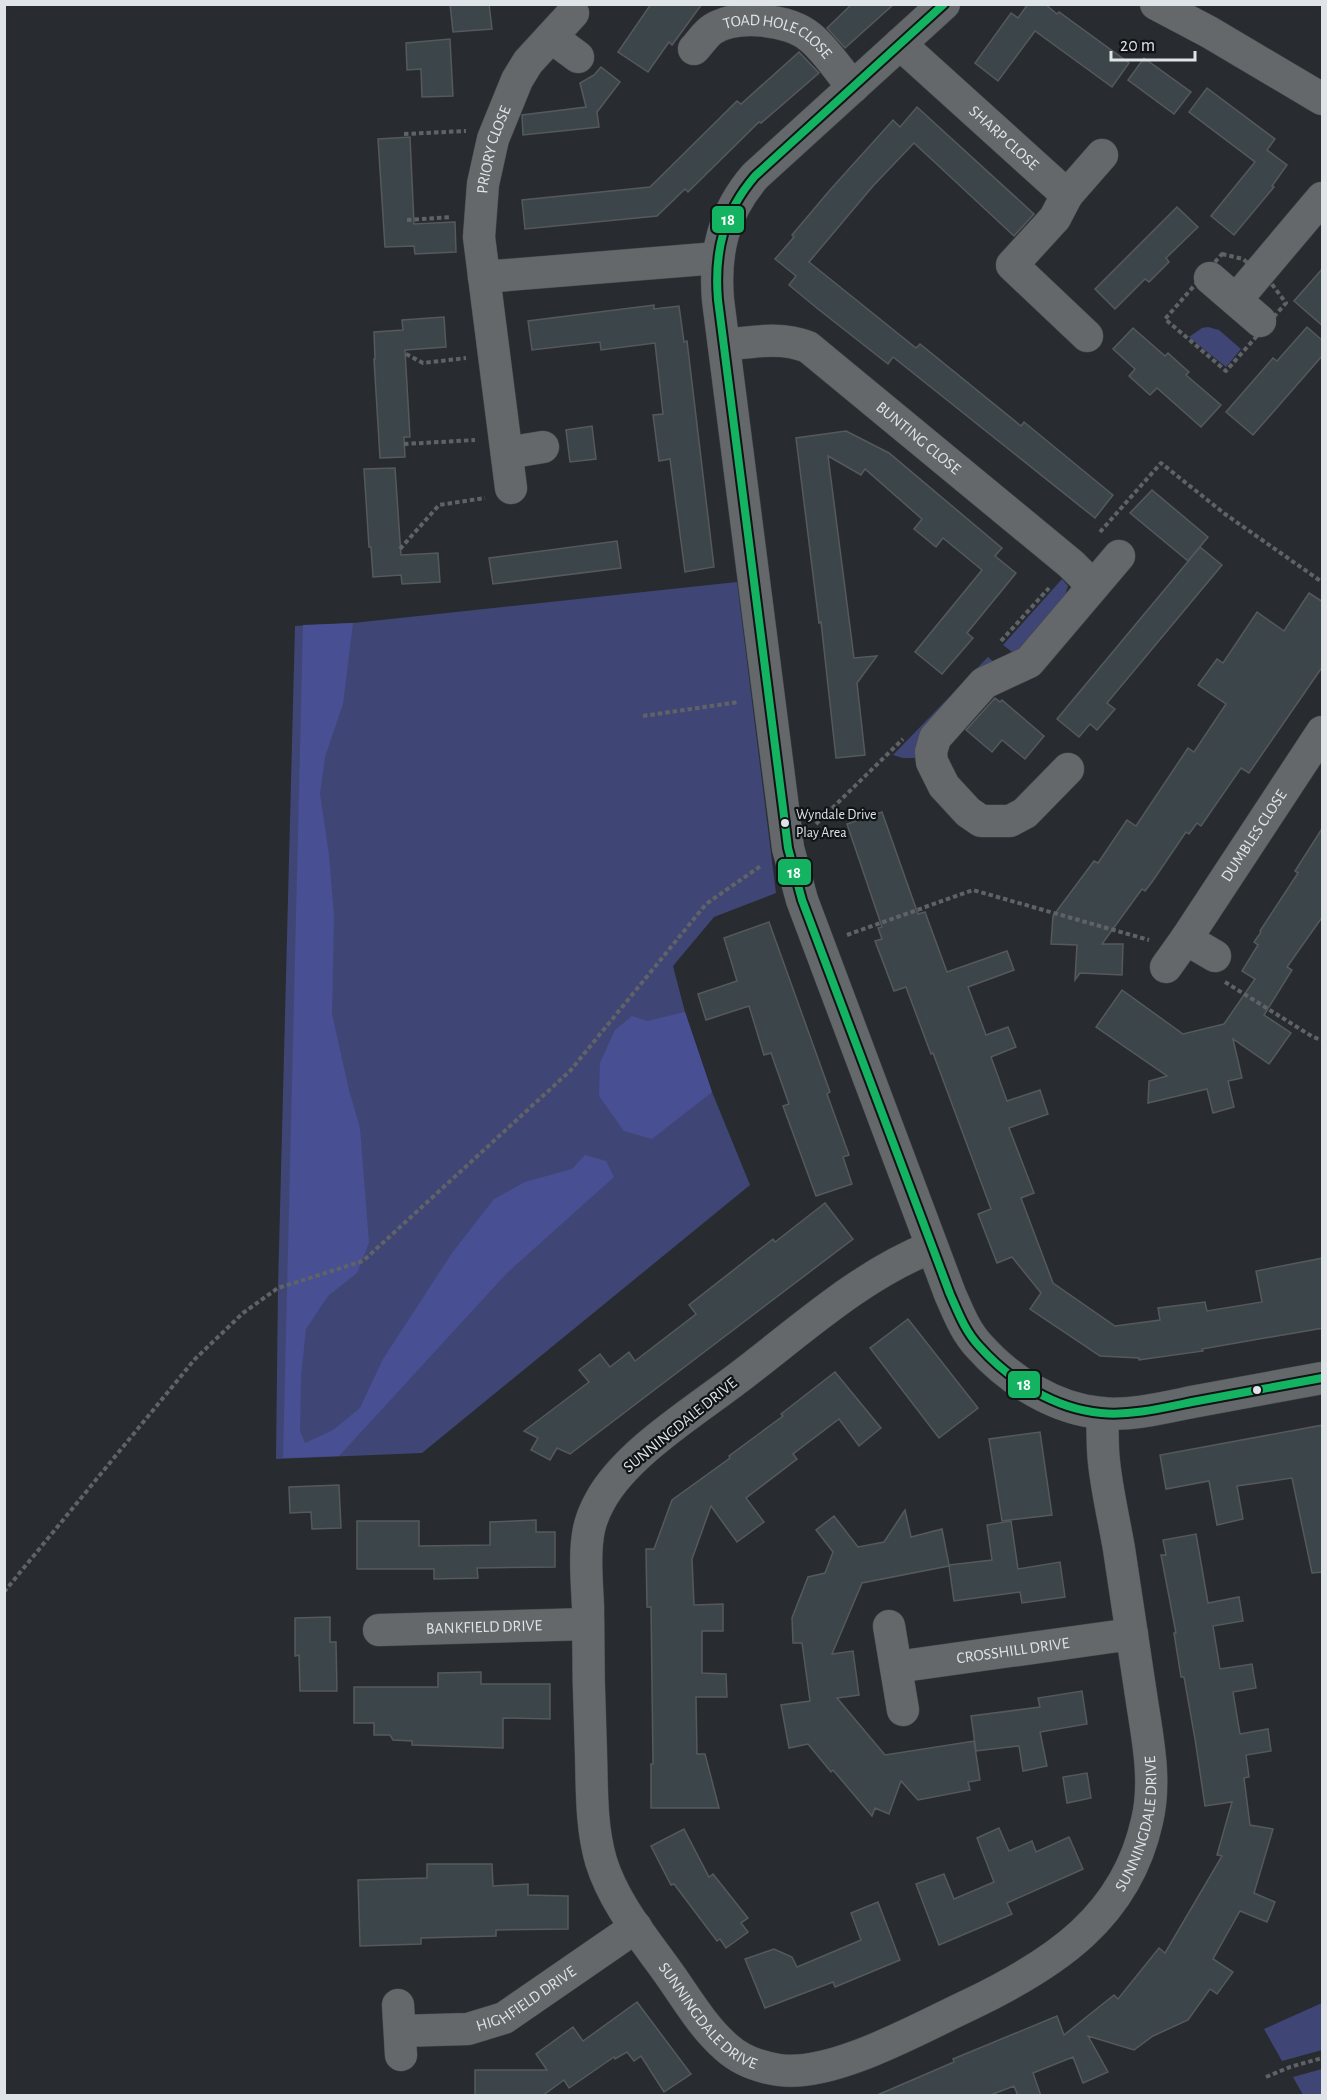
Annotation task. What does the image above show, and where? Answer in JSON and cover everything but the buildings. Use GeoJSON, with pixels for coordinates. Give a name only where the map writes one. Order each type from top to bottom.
{"type":"FeatureCollection","features":[{"type":"Feature","properties":{"kind":"street"},"geometry":{"type":"LineString","coordinates":[[944,4],[755,176],[735,203],[727,221],[717,258],[716,280],[788,848],[802,900],[932,1247],[963,1323],[977,1345],[999,1366],[1031,1388],[1059,1403],[1102,1413],[1154,1409],[1323,1378]]}},
{"type":"Feature","properties":{"kind":"street"},"geometry":{"type":"LineString","coordinates":[[1156,4],[1323,99]]}},
{"type":"Feature","properties":{"kind":"street","name":"PRIORY CLOSE"},"geometry":{"type":"LineString","coordinates":[[511,488],[479,237],[483,184],[497,129],[517,80],[528,62],[573,13]]}},
{"type":"Feature","properties":{"kind":"street","name":"TOAD HOLE CLOSE"},"geometry":{"type":"LineString","coordinates":[[694,49],[710,31],[725,24],[741,20],[783,24],[811,38],[853,87]]}},
{"type":"Feature","properties":{"kind":"street"},"geometry":{"type":"LineString","coordinates":[[551,37],[578,57]]}},
{"type":"Feature","properties":{"kind":"street","name":"SHARP CLOSE"},"geometry":{"type":"LineString","coordinates":[[900,44],[1067,195]]}},
{"type":"Feature","properties":{"kind":"street"},"geometry":{"type":"LineString","coordinates":[[1087,336],[1012,265],[1055,218],[1067,195],[1102,155]]}},
{"type":"Feature","properties":{"kind":"street"},"geometry":{"type":"LineString","coordinates":[[1236,300],[1323,198]]}},
{"type":"Feature","properties":{"kind":"street"},"geometry":{"type":"LineString","coordinates":[[484,278],[717,258]]}},
{"type":"Feature","properties":{"kind":"street"},"geometry":{"type":"LineString","coordinates":[[1210,278],[1260,321]]}},
{"type":"Feature","properties":{"kind":"street","name":"BUNTING CLOSE"},"geometry":{"type":"LineString","coordinates":[[724,345],[782,340],[808,347],[1071,564],[1094,586]]}},
{"type":"Feature","properties":{"kind":"street"},"geometry":{"type":"LineString","coordinates":[[506,446],[543,447]]}},
{"type":"Feature","properties":{"kind":"street"},"geometry":{"type":"LineString","coordinates":[[1068,769],[1025,813],[1010,820],[981,822],[968,812],[944,786],[932,762],[931,752],[935,738],[984,683],[1029,662],[1119,556]]}},
{"type":"Feature","properties":{"kind":"street","name":"DUMBLES CLOSE"},"geometry":{"type":"LineString","coordinates":[[1177,952],[1323,732]]}},
{"type":"Feature","properties":{"kind":"street"},"geometry":{"type":"LineString","coordinates":[[1177,952],[1215,956]]}},
{"type":"Feature","properties":{"kind":"street","name":"SUNNINGDALE DRIVE"},"geometry":{"type":"LineString","coordinates":[[932,1247],[879,1273],[651,1444],[618,1475],[598,1504],[590,1526],[587,1542],[592,1802],[600,1857],[607,1878],[621,1904],[714,2036],[740,2059],[775,2083],[796,2071],[822,2067],[871,2050],[1029,1974],[1078,1939],[1123,1884],[1132,1866],[1144,1836],[1149,1814],[1151,1785],[1132,1634],[1104,1462],[1102,1413]]}},
{"type":"Feature","properties":{"kind":"street","name":"BANKFIELD DRIVE"},"geometry":{"type":"LineString","coordinates":[[379,1629],[588,1624]]}},
{"type":"Feature","properties":{"kind":"street"},"geometry":{"type":"LineString","coordinates":[[889,1626],[903,1710]]}},
{"type":"Feature","properties":{"kind":"street","name":"CROSSHILL DRIVE"},"geometry":{"type":"LineString","coordinates":[[896,1667],[1132,1634]]}},
{"type":"Feature","properties":{"kind":"street","name":"HIGHFIELD DRIVE"},"geometry":{"type":"LineString","coordinates":[[400,2030],[468,2030],[504,2018],[636,1927]]}},
{"type":"Feature","properties":{"kind":"path"},"geometry":{"type":"LineString","coordinates":[[404,134],[497,129]]}},
{"type":"Feature","properties":{"kind":"path"},"geometry":{"type":"LineString","coordinates":[[407,220],[480,216]]}},
{"type":"Feature","properties":{"kind":"path"},"geometry":{"type":"LineString","coordinates":[[406,354],[423,363],[494,355]]}},
{"type":"Feature","properties":{"kind":"path"},"geometry":{"type":"LineString","coordinates":[[404,444],[506,446]]}},
{"type":"Feature","properties":{"kind":"path"},"geometry":{"type":"LineString","coordinates":[[997,644],[1161,463],[1224,514],[1323,582]]}},
{"type":"Feature","properties":{"kind":"path"},"geometry":{"type":"LineString","coordinates":[[400,549],[439,506],[512,494],[511,488]]}},
{"type":"Feature","properties":{"kind":"path"},"geometry":{"type":"LineString","coordinates":[[643,716],[770,697]]}},
{"type":"Feature","properties":{"kind":"path"},"geometry":{"type":"LineString","coordinates":[[4,1592],[195,1359],[243,1313],[278,1288],[363,1261],[570,1071],[705,904],[788,848],[846,796],[910,731]]}},
{"type":"Feature","properties":{"kind":"path"},"geometry":{"type":"LineString","coordinates":[[818,946],[973,890],[1177,952]]}},
{"type":"Feature","properties":{"kind":"path"},"geometry":{"type":"LineString","coordinates":[[1215,956],[1220,960],[1210,973],[1323,1040]]}},
{"type":"Feature","properties":{"kind":"path"},"geometry":{"type":"LineString","coordinates":[[1266,2077],[1290,2067],[1323,2058]]}},
{"type":"Feature","properties":{"kind":"shaded area"},"geometry":{"type":"Polygon","coordinates":[[[1202,328],[1219,330],[1241,349],[1226,367],[1189,337],[1202,328]]]}},
{"type":"Feature","properties":{"kind":"shaded area"},"geometry":{"type":"Polygon","coordinates":[[[1062,579],[1068,586],[1064,598],[1016,655],[1003,645],[1062,579]]]}},
{"type":"Feature","properties":{"kind":"shaded area"},"geometry":{"type":"Polygon","coordinates":[[[737,582],[776,893],[714,917],[673,966],[685,1012],[712,1092],[750,1185],[422,1453],[276,1459],[278,1288],[295,626],[353,623],[737,582]]]}},
{"type":"Feature","properties":{"kind":"shaded area"},"geometry":{"type":"Polygon","coordinates":[[[353,623],[343,704],[325,757],[320,794],[329,855],[334,917],[332,1014],[360,1128],[369,1243],[357,1273],[328,1296],[306,1329],[301,1377],[300,1431],[305,1443],[333,1430],[360,1408],[383,1359],[452,1253],[494,1199],[525,1182],[572,1169],[585,1155],[606,1161],[614,1177],[507,1273],[339,1456],[283,1458],[303,625],[353,623]]]}},
{"type":"Feature","properties":{"kind":"shaded area"},"geometry":{"type":"Polygon","coordinates":[[[988,657],[999,667],[921,758],[903,758],[893,755],[988,657]]]}},
{"type":"Feature","properties":{"kind":"shaded area"},"geometry":{"type":"Polygon","coordinates":[[[685,1012],[712,1092],[652,1139],[624,1131],[599,1096],[600,1063],[615,1030],[632,1016],[647,1021],[685,1012]]]}},
{"type":"Feature","properties":{"kind":"shaded area"},"geometry":{"type":"Polygon","coordinates":[[[1322,2003],[1322,2050],[1282,2061],[1264,2029],[1322,2003]]]}},
{"type":"Feature","properties":{"kind":"shaded area"},"geometry":{"type":"Polygon","coordinates":[[[1322,2069],[1322,2095],[1303,2095],[1293,2077],[1322,2069]]]}},
{"type":"Feature","properties":{"kind":"transit line","name":"18"},"geometry":{"type":"LineString","coordinates":[[944,4],[755,176],[735,204],[723,234],[720,250],[718,300],[788,848],[802,900],[950,1294],[970,1334],[1004,1370],[1050,1399],[1067,1406],[1101,1413],[1146,1411],[1322,1378]]}},
{"type":"Feature","properties":{"kind":"place","name":"Wyndale Drive Play Area"},"geometry":{"type":"Point","coordinates":[785,823]}}]}
